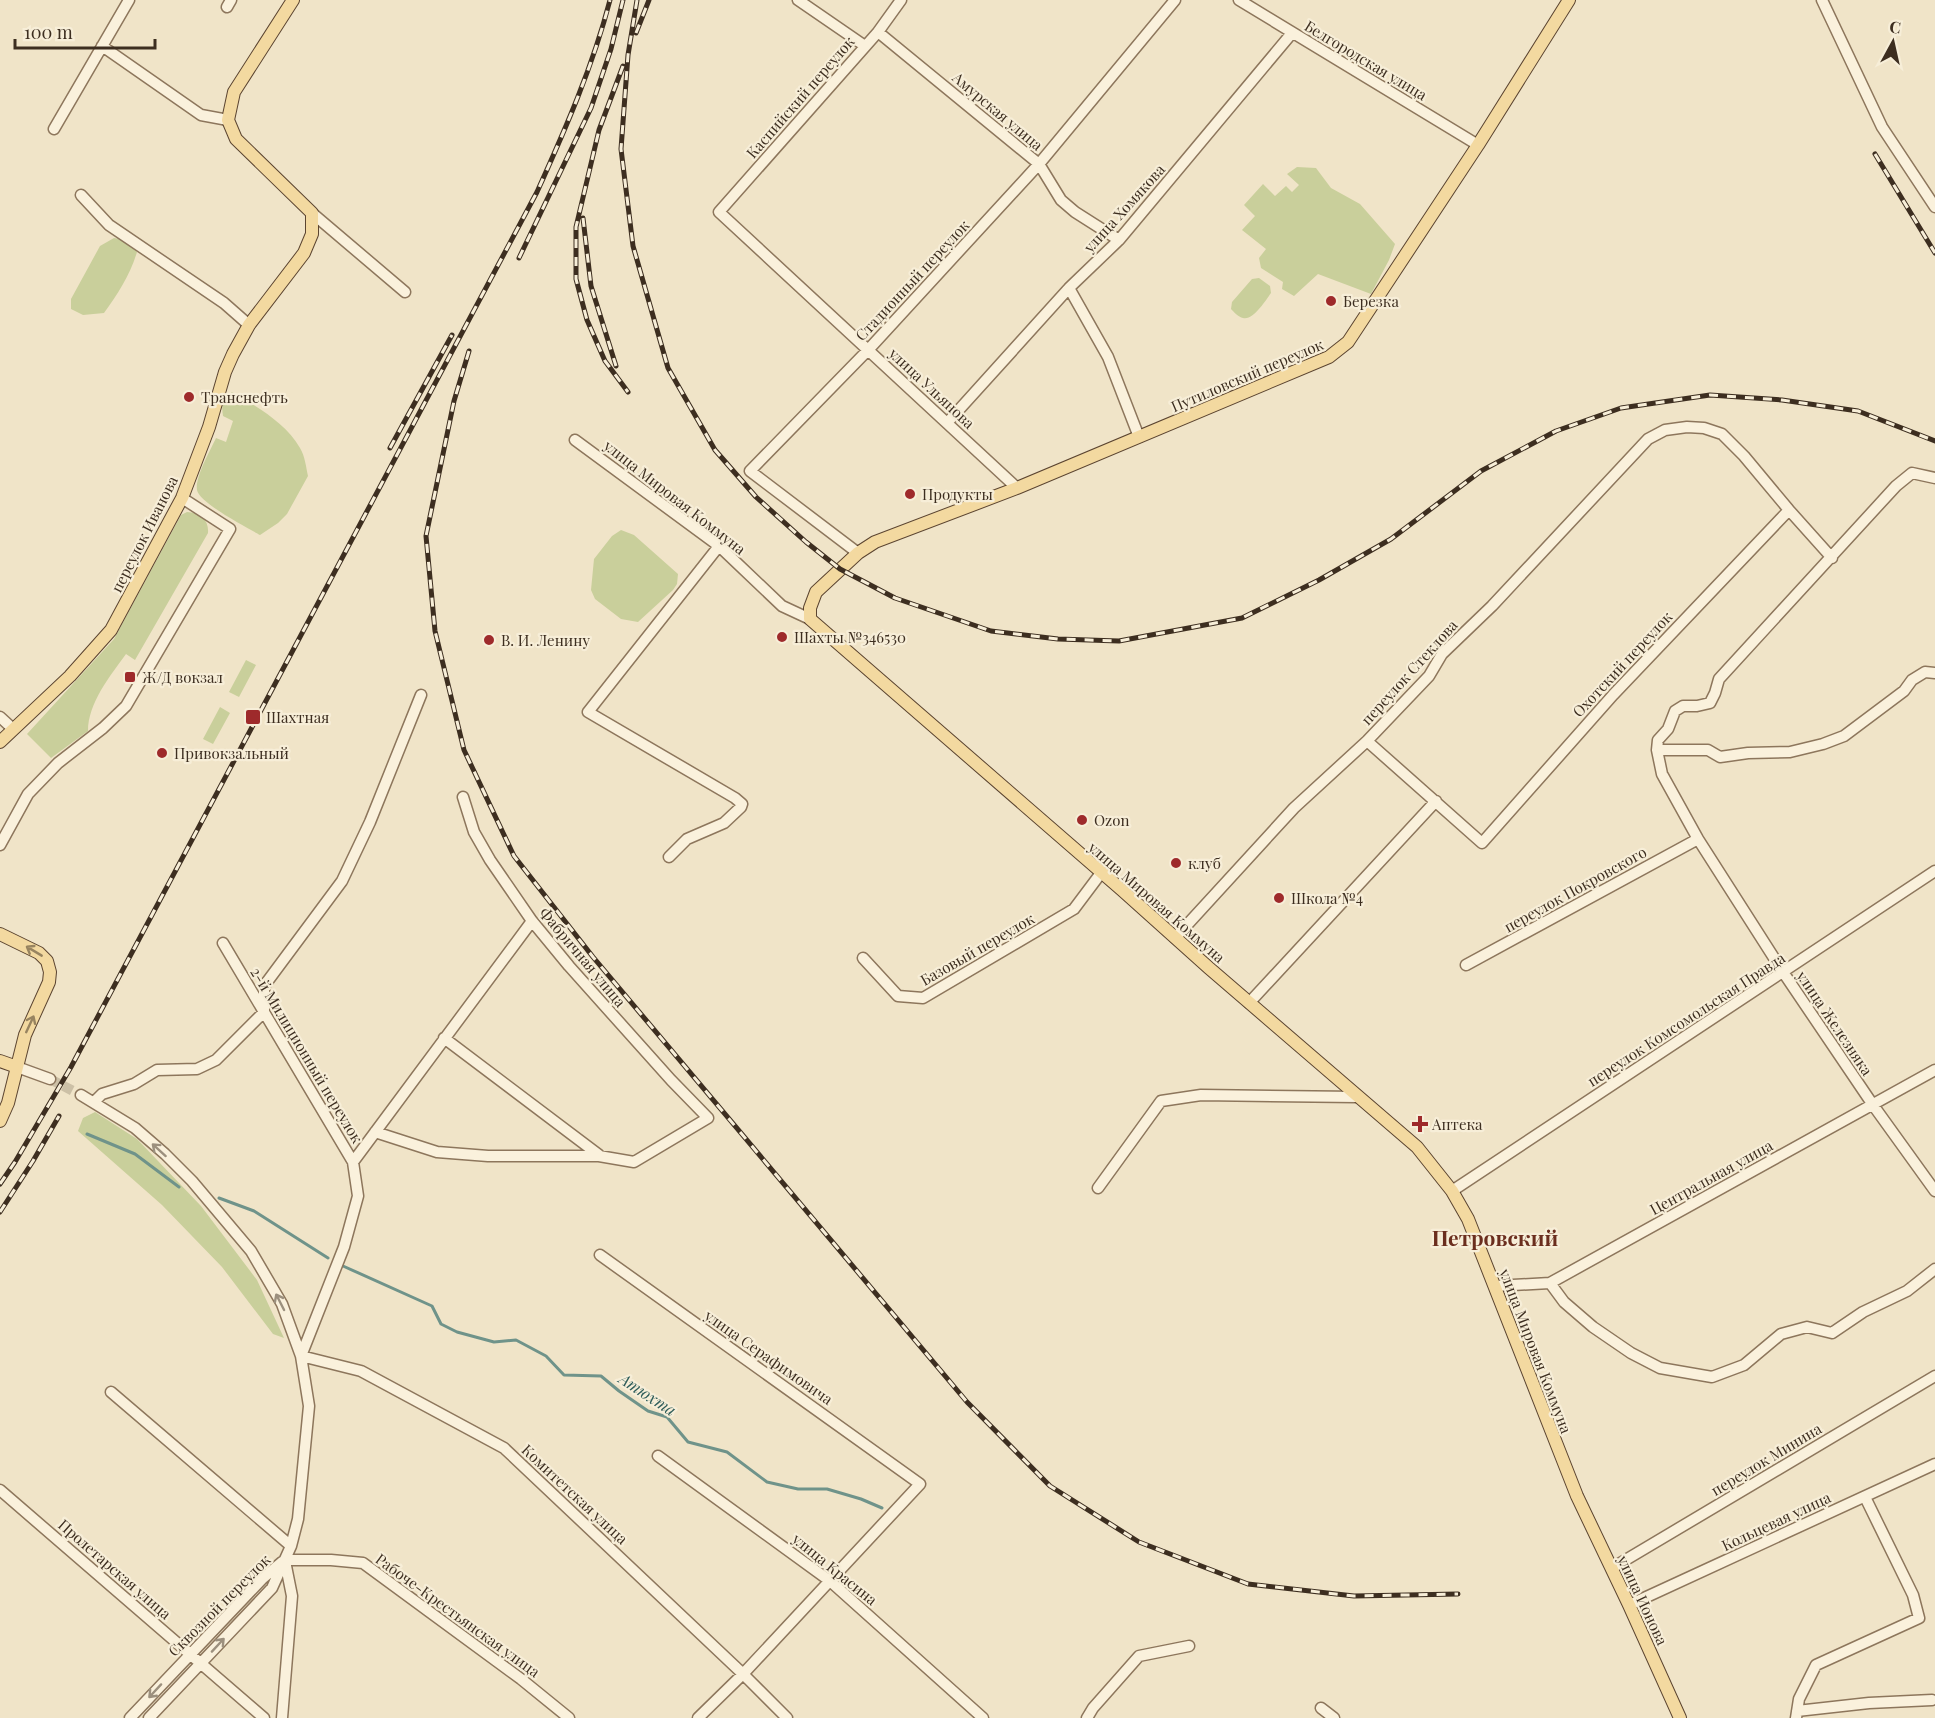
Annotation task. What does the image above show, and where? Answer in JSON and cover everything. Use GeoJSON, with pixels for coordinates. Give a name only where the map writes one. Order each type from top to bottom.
{"type":"FeatureCollection","features":[{"type":"Feature","properties":{"kind":"main road"},"geometry":{"type":"LineString","coordinates":[[293,0],[234,92],[228,120],[236,139],[312,213]]}},
{"type":"Feature","properties":{"kind":"main road","name":"Путиловский переулок"},"geometry":{"type":"LineString","coordinates":[[810,619],[810,608],[816,592],[858,553],[875,542],[1017,488],[1329,357],[1348,342],[1478,145],[1569,0]]}},
{"type":"Feature","properties":{"kind":"main road","name":"переулок Иванова"},"geometry":{"type":"LineString","coordinates":[[0,742],[70,676],[111,630],[182,498],[209,427],[225,372],[249,325],[304,254],[312,234],[312,213]]}},
{"type":"Feature","properties":{"kind":"main road","name":"улица Мировая Коммуна"},"geometry":{"type":"LineString","coordinates":[[810,619],[1417,1147],[1452,1191],[1468,1219],[1577,1496]]}},
{"type":"Feature","properties":{"kind":"main road"},"geometry":{"type":"LineString","coordinates":[[0,934],[39,952],[47,961],[50,972],[49,982],[25,1035],[8,1103],[0,1121]]}},
{"type":"Feature","properties":{"kind":"main road"},"geometry":{"type":"LineString","coordinates":[[0,1061],[17,1068]]}},
{"type":"Feature","properties":{"kind":"main road","name":"улица Ионова"},"geometry":{"type":"LineString","coordinates":[[1577,1496],[1680,1718]]}},
{"type":"Feature","properties":{"kind":"street"},"geometry":{"type":"LineString","coordinates":[[54,129],[129,0]]}},
{"type":"Feature","properties":{"kind":"street"},"geometry":{"type":"LineString","coordinates":[[798,0],[865,46]]}},
{"type":"Feature","properties":{"kind":"street","name":"Каспийский переулок"},"geometry":{"type":"LineString","coordinates":[[719,212],[878,32],[901,0]]}},
{"type":"Feature","properties":{"kind":"street","name":"Стадионный переулок"},"geometry":{"type":"LineString","coordinates":[[858,553],[750,471],[869,349],[1039,164],[1175,0]]}},
{"type":"Feature","properties":{"kind":"street","name":"Белгородская улица"},"geometry":{"type":"LineString","coordinates":[[1239,0],[1478,145]]}},
{"type":"Feature","properties":{"kind":"street"},"geometry":{"type":"LineString","coordinates":[[1822,0],[1882,128],[1935,207]]}},
{"type":"Feature","properties":{"kind":"street","name":"Амурская улица"},"geometry":{"type":"LineString","coordinates":[[878,32],[1039,164],[1061,200],[1082,217],[1119,240]]}},
{"type":"Feature","properties":{"kind":"street","name":"улица Хомякова"},"geometry":{"type":"LineString","coordinates":[[947,423],[1069,288],[1119,240],[1292,33]]}},
{"type":"Feature","properties":{"kind":"street"},"geometry":{"type":"LineString","coordinates":[[102,46],[201,115],[228,120]]}},
{"type":"Feature","properties":{"kind":"street"},"geometry":{"type":"LineString","coordinates":[[81,195],[109,225],[224,303],[249,325]]}},
{"type":"Feature","properties":{"kind":"street","name":"улица Ульянова"},"geometry":{"type":"LineString","coordinates":[[719,212],[1017,488]]}},
{"type":"Feature","properties":{"kind":"street"},"geometry":{"type":"LineString","coordinates":[[312,213],[405,292]]}},
{"type":"Feature","properties":{"kind":"street"},"geometry":{"type":"LineString","coordinates":[[1069,288],[1108,357],[1139,437]]}},
{"type":"Feature","properties":{"kind":"street","name":"переулок Стеклова"},"geometry":{"type":"LineString","coordinates":[[1175,938],[1294,808],[1366,741],[1429,676],[1442,654],[1492,606],[1648,439],[1665,430],[1687,427],[1704,428],[1722,434],[1758,471],[1789,510]]}},
{"type":"Feature","properties":{"kind":"street","name":"улица Мировая Коммуна"},"geometry":{"type":"LineString","coordinates":[[575,440],[719,546],[782,606],[810,619]]}},
{"type":"Feature","properties":{"kind":"street"},"geometry":{"type":"LineString","coordinates":[[1935,478],[1912,473],[1896,486],[1719,680],[1710,703],[1683,706],[1675,711],[1668,729],[1658,740],[1657,750],[1708,750],[1720,757],[1748,753],[1790,752],[1823,744],[1844,736],[1904,691],[1912,680],[1925,672],[1935,673]]}},
{"type":"Feature","properties":{"kind":"street"},"geometry":{"type":"LineString","coordinates":[[0,845],[28,794],[58,763],[103,728],[126,706],[230,529],[182,498]]}},
{"type":"Feature","properties":{"kind":"street"},"geometry":{"type":"LineString","coordinates":[[1789,510],[1832,558]]}},
{"type":"Feature","properties":{"kind":"street","name":"Охотский переулок"},"geometry":{"type":"LineString","coordinates":[[1436,801],[1482,843],[1613,695],[1789,510]]}},
{"type":"Feature","properties":{"kind":"street"},"geometry":{"type":"LineString","coordinates":[[669,857],[687,839],[724,823],[742,804],[588,712],[719,546]]}},
{"type":"Feature","properties":{"kind":"street"},"geometry":{"type":"LineString","coordinates":[[94,1102],[102,1094],[134,1084],[157,1070],[197,1069],[216,1060],[264,1012],[264,986],[342,881],[370,822],[421,695]]}},
{"type":"Feature","properties":{"kind":"street"},"geometry":{"type":"LineString","coordinates":[[0,717],[13,729]]}},
{"type":"Feature","properties":{"kind":"street"},"geometry":{"type":"LineString","coordinates":[[1249,1003],[1436,801],[1366,741]]}},
{"type":"Feature","properties":{"kind":"street","name":"улица Железняка"},"geometry":{"type":"LineString","coordinates":[[1657,750],[1662,774],[1698,839],[1783,972],[1873,1105],[1935,1191]]}},
{"type":"Feature","properties":{"kind":"street","name":"Фабричная улица"},"geometry":{"type":"LineString","coordinates":[[463,797],[474,832],[484,850],[532,921],[577,975],[708,1118],[634,1162],[599,1156]]}},
{"type":"Feature","properties":{"kind":"street","name":"переулок Покровского"},"geometry":{"type":"LineString","coordinates":[[1466,965],[1698,839]]}},
{"type":"Feature","properties":{"kind":"street","name":"переулок Комсомольская Правда"},"geometry":{"type":"LineString","coordinates":[[1452,1191],[1935,871]]}},
{"type":"Feature","properties":{"kind":"street","name":"Базовый переулок"},"geometry":{"type":"LineString","coordinates":[[862,958],[898,996],[922,998],[1074,909],[1101,873]]}},
{"type":"Feature","properties":{"kind":"street"},"geometry":{"type":"LineString","coordinates":[[353,1162],[532,921]]}},
{"type":"Feature","properties":{"kind":"street","name":"2-й Милиционный переулок"},"geometry":{"type":"LineString","coordinates":[[223,943],[353,1162],[358,1196],[344,1247],[301,1356]]}},
{"type":"Feature","properties":{"kind":"street"},"geometry":{"type":"LineString","coordinates":[[444,1038],[599,1156]]}},
{"type":"Feature","properties":{"kind":"street"},"geometry":{"type":"LineString","coordinates":[[17,1068],[50,1079]]}},
{"type":"Feature","properties":{"kind":"street","name":"Центральная улица"},"geometry":{"type":"LineString","coordinates":[[1495,1286],[1550,1283],[1935,1070]]}},
{"type":"Feature","properties":{"kind":"street"},"geometry":{"type":"LineString","coordinates":[[81,1095],[135,1128],[192,1180],[251,1251],[282,1304],[301,1356],[309,1406],[298,1520],[285,1560],[292,1596],[282,1718]]}},
{"type":"Feature","properties":{"kind":"street"},"geometry":{"type":"LineString","coordinates":[[1098,1188],[1161,1101],[1201,1095],[1357,1097]]}},
{"type":"Feature","properties":{"kind":"street"},"geometry":{"type":"LineString","coordinates":[[375,1132],[437,1152],[488,1156],[599,1156]]}},
{"type":"Feature","properties":{"kind":"street","name":"улица Серафимовича"},"geometry":{"type":"LineString","coordinates":[[600,1255],[920,1484],[830,1581]]}},
{"type":"Feature","properties":{"kind":"street"},"geometry":{"type":"LineString","coordinates":[[1550,1283],[1564,1302],[1593,1327],[1631,1353],[1659,1368],[1712,1377],[1744,1365],[1781,1334],[1807,1327],[1832,1333],[1863,1312],[1907,1291],[1935,1269]]}},
{"type":"Feature","properties":{"kind":"street","name":"Комитетская улица"},"geometry":{"type":"LineString","coordinates":[[301,1356],[361,1371],[504,1448],[787,1718]]}},
{"type":"Feature","properties":{"kind":"street","name":"переулок Минина"},"geometry":{"type":"LineString","coordinates":[[1612,1568],[1935,1376]]}},
{"type":"Feature","properties":{"kind":"street"},"geometry":{"type":"LineString","coordinates":[[111,1392],[291,1546]]}},
{"type":"Feature","properties":{"kind":"street","name":"улица Красина"},"geometry":{"type":"LineString","coordinates":[[658,1456],[830,1581],[983,1718]]}},
{"type":"Feature","properties":{"kind":"street","name":"Кольцевая улица"},"geometry":{"type":"LineString","coordinates":[[1629,1605],[1935,1464]]}},
{"type":"Feature","properties":{"kind":"street","name":"Пролетарская улица"},"geometry":{"type":"LineString","coordinates":[[0,1490],[264,1718]]}},
{"type":"Feature","properties":{"kind":"street"},"geometry":{"type":"LineString","coordinates":[[1865,1497],[1913,1595],[1919,1618],[1816,1665],[1799,1699],[1797,1715],[1869,1703],[1932,1700]]}},
{"type":"Feature","properties":{"kind":"street","name":"Сквозной переулок"},"geometry":{"type":"LineString","coordinates":[[130,1718],[262,1580],[285,1560]]}},
{"type":"Feature","properties":{"kind":"street","name":"Сквозной переулок"},"geometry":{"type":"LineString","coordinates":[[149,1718],[272,1588],[285,1560]]}},
{"type":"Feature","properties":{"kind":"street","name":"Рабоче-Крестьянская улица"},"geometry":{"type":"LineString","coordinates":[[285,1560],[363,1563],[521,1679],[569,1718]]}},
{"type":"Feature","properties":{"kind":"street"},"geometry":{"type":"LineString","coordinates":[[699,1718],[830,1581]]}},
{"type":"Feature","properties":{"kind":"street"},"geometry":{"type":"LineString","coordinates":[[1087,1718],[1093,1708],[1139,1656],[1189,1646]]}},
{"type":"Feature","properties":{"kind":"street"},"geometry":{"type":"LineString","coordinates":[[1321,1708],[1334,1718]]}},
{"type":"Feature","properties":{"kind":"green space"},"geometry":{"type":"Polygon","coordinates":[[[1297,167],[1316,168],[1331,188],[1360,204],[1395,244],[1371,294],[1318,274],[1294,296],[1282,289],[1283,282],[1261,268],[1259,258],[1266,249],[1242,230],[1255,216],[1244,205],[1263,184],[1275,196],[1286,186],[1292,192],[1299,185],[1287,174],[1297,167]]]}},
{"type":"Feature","properties":{"kind":"green space"},"geometry":{"type":"Polygon","coordinates":[[[114,238],[125,240],[137,252],[131,269],[114,299],[104,313],[83,315],[71,309],[71,299],[100,246],[114,238]]]}},
{"type":"Feature","properties":{"kind":"green space"},"geometry":{"type":"Polygon","coordinates":[[[1259,278],[1270,286],[1271,293],[1255,313],[1247,318],[1241,317],[1231,309],[1232,302],[1252,279],[1259,278]]]}},
{"type":"Feature","properties":{"kind":"green space"},"geometry":{"type":"Polygon","coordinates":[[[232,392],[270,416],[287,430],[300,448],[306,465],[308,476],[287,514],[260,535],[206,502],[197,490],[201,471],[216,438],[226,442],[233,421],[223,416],[223,405],[232,392]]]}},
{"type":"Feature","properties":{"kind":"green space"},"geometry":{"type":"Polygon","coordinates":[[[187,512],[203,518],[207,524],[208,533],[135,660],[126,654],[101,690],[92,710],[88,731],[51,758],[27,734],[114,639],[181,515],[187,512]]]}},
{"type":"Feature","properties":{"kind":"green space"},"geometry":{"type":"Polygon","coordinates":[[[621,530],[634,535],[678,574],[677,584],[673,590],[638,622],[621,619],[595,599],[591,590],[594,559],[612,536],[621,530]]]}},
{"type":"Feature","properties":{"kind":"green space"},"geometry":{"type":"Polygon","coordinates":[[[246,660],[256,665],[239,697],[229,692],[246,660]]]}},
{"type":"Feature","properties":{"kind":"green space"},"geometry":{"type":"Polygon","coordinates":[[[220,707],[230,713],[213,744],[203,739],[220,707]]]}},
{"type":"Feature","properties":{"kind":"green space"},"geometry":{"type":"Polygon","coordinates":[[[95,1112],[137,1139],[201,1206],[257,1280],[284,1338],[273,1334],[222,1267],[162,1205],[78,1131],[83,1118],[95,1112]]]}},
{"type":"Feature","properties":{"kind":"waterway","name":"Атюхта"},"geometry":{"type":"LineString","coordinates":[[87,1134],[135,1154],[179,1187]]}},
{"type":"Feature","properties":{"kind":"waterway","name":"Атюхта"},"geometry":{"type":"LineString","coordinates":[[219,1198],[254,1211],[328,1258]]}},
{"type":"Feature","properties":{"kind":"waterway","name":"Атюхта"},"geometry":{"type":"LineString","coordinates":[[343,1266],[432,1306],[441,1324],[457,1332],[494,1342],[516,1340],[546,1356],[564,1375],[601,1376],[648,1411],[667,1417],[688,1442],[727,1452],[767,1482],[798,1489],[827,1489],[882,1508]]}},
{"type":"Feature","properties":{"kind":"tunnel"},"geometry":{"type":"LineString","coordinates":[[50,1079],[81,1095]]}},
{"type":"Feature","properties":{"kind":"railway"},"geometry":{"type":"LineString","coordinates":[[0,1184],[71,1067],[537,192],[587,73],[610,0]]}},
{"type":"Feature","properties":{"kind":"railway"},"geometry":{"type":"LineString","coordinates":[[519,258],[591,108],[611,49],[623,0]]}},
{"type":"Feature","properties":{"kind":"railway"},"geometry":{"type":"LineString","coordinates":[[637,0],[628,55],[621,149],[633,246],[668,368],[715,450],[756,497],[806,542],[840,569],[895,598],[991,631],[1058,639],[1119,641],[1242,618],[1319,580],[1391,539],[1481,471],[1556,431],[1621,408],[1710,395],[1782,400],[1858,411],[1935,441]]}},
{"type":"Feature","properties":{"kind":"railway"},"geometry":{"type":"LineString","coordinates":[[636,33],[649,0]]}},
{"type":"Feature","properties":{"kind":"railway"},"geometry":{"type":"LineString","coordinates":[[623,66],[599,130],[576,227],[576,279],[587,320],[605,361],[628,392]]}},
{"type":"Feature","properties":{"kind":"railway"},"geometry":{"type":"LineString","coordinates":[[1875,154],[1935,253]]}},
{"type":"Feature","properties":{"kind":"railway"},"geometry":{"type":"LineString","coordinates":[[583,218],[591,286],[616,366]]}},
{"type":"Feature","properties":{"kind":"railway"},"geometry":{"type":"LineString","coordinates":[[390,448],[452,335]]}},
{"type":"Feature","properties":{"kind":"railway"},"geometry":{"type":"LineString","coordinates":[[469,351],[454,401],[426,536],[435,631],[464,750],[514,856],[593,957],[967,1402],[1050,1486],[1139,1542],[1248,1584],[1354,1596],[1458,1594]]}},
{"type":"Feature","properties":{"kind":"railway"},"geometry":{"type":"LineString","coordinates":[[0,1212],[59,1116]]}},
{"type":"Feature","properties":{"kind":"place","name":"Березка"},"geometry":{"type":"Point","coordinates":[1331,301]}},
{"type":"Feature","properties":{"kind":"place","name":"Транснефть"},"geometry":{"type":"Point","coordinates":[189,397]}},
{"type":"Feature","properties":{"kind":"place","name":"Продукты"},"geometry":{"type":"Point","coordinates":[910,494]}},
{"type":"Feature","properties":{"kind":"place","name":"Шахты №346530"},"geometry":{"type":"Point","coordinates":[782,637]}},
{"type":"Feature","properties":{"kind":"place","name":"В. И. Ленину"},"geometry":{"type":"Point","coordinates":[489,640]}},
{"type":"Feature","properties":{"kind":"place","name":"Ж/Д вокзал"},"geometry":{"type":"Point","coordinates":[130,677]}},
{"type":"Feature","properties":{"kind":"place","name":"Шахтная"},"geometry":{"type":"Point","coordinates":[253,717]}},
{"type":"Feature","properties":{"kind":"place","name":"Привокзальный"},"geometry":{"type":"Point","coordinates":[162,753]}},
{"type":"Feature","properties":{"kind":"place","name":"Ozon"},"geometry":{"type":"Point","coordinates":[1082,820]}},
{"type":"Feature","properties":{"kind":"place","name":"клуб"},"geometry":{"type":"Point","coordinates":[1176,863]}},
{"type":"Feature","properties":{"kind":"place","name":"Школа №4"},"geometry":{"type":"Point","coordinates":[1279,898]}},
{"type":"Feature","properties":{"kind":"place","name":"Аптека"},"geometry":{"type":"Point","coordinates":[1420,1124]}},
{"type":"Feature","properties":{"kind":"district","name":"Петровский"},"geometry":{"type":"Point","coordinates":[1495,1237]}}]}
